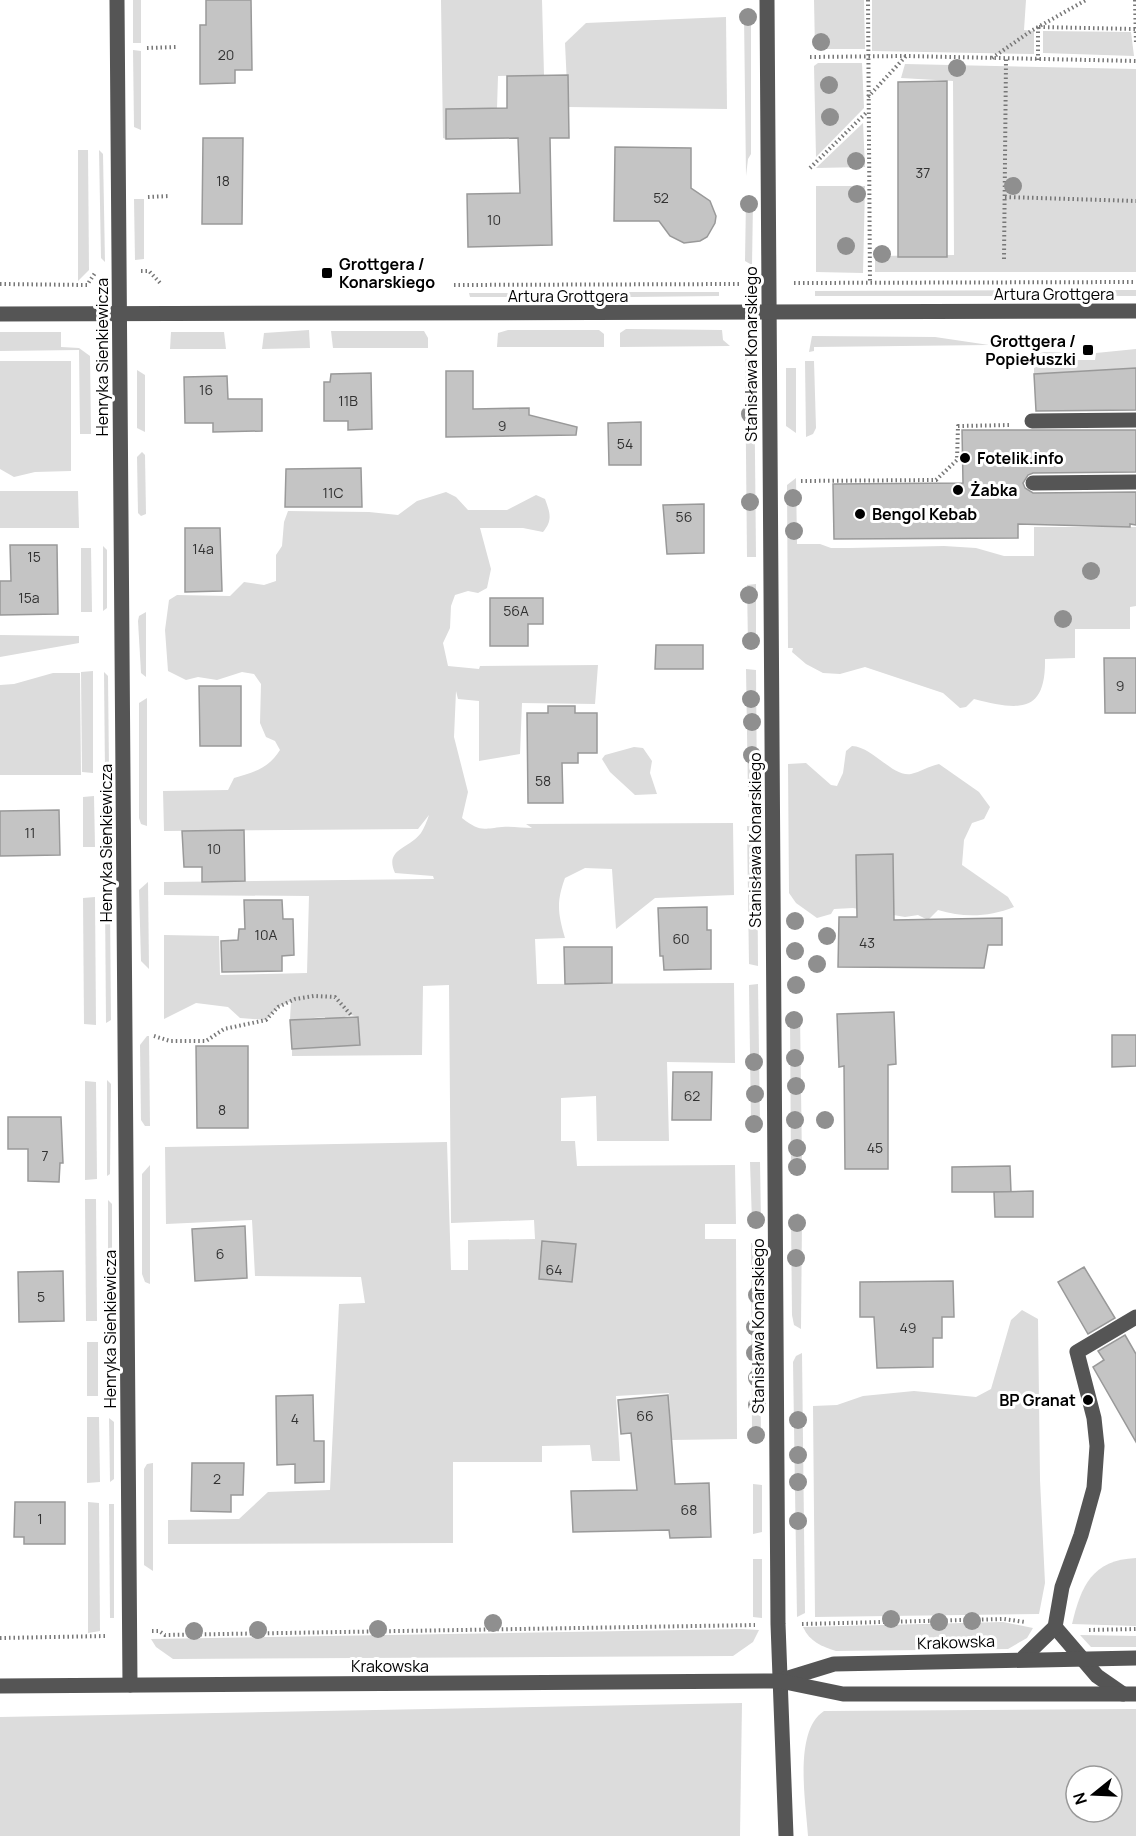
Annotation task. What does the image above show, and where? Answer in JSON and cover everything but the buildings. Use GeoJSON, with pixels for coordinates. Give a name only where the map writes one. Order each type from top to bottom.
{"type":"FeatureCollection","features":[{"type":"Feature","properties":{"kind":"street","name":"Henryka Sienkiewicza"},"geometry":{"type":"LineString","coordinates":[[117,0],[130,1685]]}},
{"type":"Feature","properties":{"kind":"street","name":"Stanisława Konarskiego"},"geometry":{"type":"LineString","coordinates":[[767,0],[778,1624],[786,1836]]}},
{"type":"Feature","properties":{"kind":"street","name":"Artura Grottgera"},"geometry":{"type":"LineString","coordinates":[[0,314],[769,314],[1136,311]]}},
{"type":"Feature","properties":{"kind":"street"},"geometry":{"type":"LineString","coordinates":[[1032,421],[1136,420]]}},
{"type":"Feature","properties":{"kind":"street"},"geometry":{"type":"LineString","coordinates":[[1033,483],[1136,482]]}},
{"type":"Feature","properties":{"kind":"street"},"geometry":{"type":"LineString","coordinates":[[1023,1658],[1055,1627],[1062,1587],[1086,1516],[1097,1465],[1094,1418],[1077,1352],[1136,1317]]}},
{"type":"Feature","properties":{"kind":"street"},"geometry":{"type":"LineString","coordinates":[[1055,1627],[1097,1676],[1130,1694]]}},
{"type":"Feature","properties":{"kind":"street","name":"Krakowska"},"geometry":{"type":"LineString","coordinates":[[780,1681],[834,1664],[1023,1658],[1136,1658]]}},
{"type":"Feature","properties":{"kind":"street","name":"Krakowska"},"geometry":{"type":"LineString","coordinates":[[0,1686],[780,1681],[843,1694],[1130,1694]]}},
{"type":"Feature","properties":{"kind":"path"},"geometry":{"type":"LineString","coordinates":[[868,0],[866,177],[870,283]]}},
{"type":"Feature","properties":{"kind":"path"},"geometry":{"type":"LineString","coordinates":[[991,59],[1038,27],[1086,0]]}},
{"type":"Feature","properties":{"kind":"path"},"geometry":{"type":"LineString","coordinates":[[1135,0],[1136,44]]}},
{"type":"Feature","properties":{"kind":"path"},"geometry":{"type":"LineString","coordinates":[[1038,27],[1135,28]]}},
{"type":"Feature","properties":{"kind":"path"},"geometry":{"type":"LineString","coordinates":[[1038,27],[1038,60]]}},
{"type":"Feature","properties":{"kind":"path"},"geometry":{"type":"LineString","coordinates":[[147,48],[177,47]]}},
{"type":"Feature","properties":{"kind":"path"},"geometry":{"type":"LineString","coordinates":[[868,98],[906,56]]}},
{"type":"Feature","properties":{"kind":"path"},"geometry":{"type":"LineString","coordinates":[[810,57],[906,56],[1136,61]]}},
{"type":"Feature","properties":{"kind":"path"},"geometry":{"type":"LineString","coordinates":[[1004,259],[1006,59]]}},
{"type":"Feature","properties":{"kind":"path"},"geometry":{"type":"LineString","coordinates":[[810,168],[868,112]]}},
{"type":"Feature","properties":{"kind":"path"},"geometry":{"type":"LineString","coordinates":[[148,197],[170,196]]}},
{"type":"Feature","properties":{"kind":"path"},"geometry":{"type":"LineString","coordinates":[[1005,197],[1136,201]]}},
{"type":"Feature","properties":{"kind":"path"},"geometry":{"type":"LineString","coordinates":[[0,284],[87,285],[95,271]]}},
{"type":"Feature","properties":{"kind":"path"},"geometry":{"type":"LineString","coordinates":[[135,271],[148,271],[161,285]]}},
{"type":"Feature","properties":{"kind":"path"},"geometry":{"type":"LineString","coordinates":[[794,283],[1136,282]]}},
{"type":"Feature","properties":{"kind":"path"},"geometry":{"type":"LineString","coordinates":[[454,285],[741,284]]}},
{"type":"Feature","properties":{"kind":"path"},"geometry":{"type":"LineString","coordinates":[[801,481],[936,480],[957,460],[958,426],[1014,425]]}},
{"type":"Feature","properties":{"kind":"path"},"geometry":{"type":"LineString","coordinates":[[154,1036],[170,1041],[206,1041],[224,1029],[266,1020],[278,1007],[295,999],[315,996],[335,997],[351,1015]]}},
{"type":"Feature","properties":{"kind":"path"},"geometry":{"type":"LineString","coordinates":[[0,1638],[106,1637],[106,1630],[159,1630],[165,1635],[1004,1619],[1079,1630],[1136,1629]]}},
{"type":"Feature","properties":{"kind":"shaded area"},"geometry":{"type":"Polygon","coordinates":[[[133,0],[141,0],[141,43],[133,43],[133,0]]]}},
{"type":"Feature","properties":{"kind":"shaded area"},"geometry":{"type":"Polygon","coordinates":[[[441,0],[542,0],[544,75],[498,76],[497,108],[446,109],[446,139],[443,138],[441,0]]]}},
{"type":"Feature","properties":{"kind":"shaded area"},"geometry":{"type":"Polygon","coordinates":[[[814,0],[864,0],[865,49],[815,49],[814,0]]]}},
{"type":"Feature","properties":{"kind":"shaded area"},"geometry":{"type":"Polygon","coordinates":[[[872,0],[1026,0],[1024,30],[1034,31],[1034,54],[872,51],[872,0]]]}},
{"type":"Feature","properties":{"kind":"shaded area"},"geometry":{"type":"Polygon","coordinates":[[[744,15],[751,15],[751,154],[748,159],[746,176],[744,15]]]}},
{"type":"Feature","properties":{"kind":"shaded area"},"geometry":{"type":"Polygon","coordinates":[[[726,17],[727,109],[568,107],[565,43],[586,23],[726,17]]]}},
{"type":"Feature","properties":{"kind":"shaded area"},"geometry":{"type":"Polygon","coordinates":[[[1043,31],[1131,32],[1134,56],[1043,53],[1043,31]]]}},
{"type":"Feature","properties":{"kind":"shaded area"},"geometry":{"type":"Polygon","coordinates":[[[133,50],[141,51],[141,130],[134,127],[133,50]]]}},
{"type":"Feature","properties":{"kind":"shaded area"},"geometry":{"type":"Polygon","coordinates":[[[818,63],[862,63],[864,108],[816,157],[814,66],[818,63]]]}},
{"type":"Feature","properties":{"kind":"shaded area"},"geometry":{"type":"Polygon","coordinates":[[[905,64],[1136,69],[1136,272],[875,272],[875,256],[954,255],[953,81],[901,78],[905,64]]]}},
{"type":"Feature","properties":{"kind":"shaded area"},"geometry":{"type":"Polygon","coordinates":[[[863,123],[865,167],[816,168],[863,123]]]}},
{"type":"Feature","properties":{"kind":"shaded area"},"geometry":{"type":"Polygon","coordinates":[[[78,150],[88,150],[89,270],[78,281],[78,150]]]}},
{"type":"Feature","properties":{"kind":"shaded area"},"geometry":{"type":"Polygon","coordinates":[[[99,150],[103,154],[105,262],[101,258],[99,150]]]}},
{"type":"Feature","properties":{"kind":"shaded area"},"geometry":{"type":"Polygon","coordinates":[[[816,186],[865,186],[863,273],[816,272],[816,186]]]}},
{"type":"Feature","properties":{"kind":"shaded area"},"geometry":{"type":"Polygon","coordinates":[[[134,199],[144,199],[144,259],[135,260],[134,199]]]}},
{"type":"Feature","properties":{"kind":"shaded area"},"geometry":{"type":"Polygon","coordinates":[[[746,200],[753,202],[752,265],[745,261],[746,200]]]}},
{"type":"Feature","properties":{"kind":"shaded area"},"geometry":{"type":"Polygon","coordinates":[[[1136,290],[1136,296],[815,296],[815,291],[1136,290]]]}},
{"type":"Feature","properties":{"kind":"shaded area"},"geometry":{"type":"Polygon","coordinates":[[[546,292],[719,292],[719,296],[546,298],[546,292]]]}},
{"type":"Feature","properties":{"kind":"shaded area"},"geometry":{"type":"Polygon","coordinates":[[[469,293],[529,293],[528,297],[470,297],[469,293]]]}},
{"type":"Feature","properties":{"kind":"shaded area"},"geometry":{"type":"Polygon","coordinates":[[[626,329],[722,330],[723,340],[730,346],[620,347],[620,333],[626,329]]]}},
{"type":"Feature","properties":{"kind":"shaded area"},"geometry":{"type":"Polygon","coordinates":[[[309,330],[310,348],[262,349],[264,333],[309,330]]]}},
{"type":"Feature","properties":{"kind":"shaded area"},"geometry":{"type":"Polygon","coordinates":[[[508,330],[599,330],[604,334],[604,347],[497,347],[498,333],[508,330]]]}},
{"type":"Feature","properties":{"kind":"shaded area"},"geometry":{"type":"Polygon","coordinates":[[[331,331],[424,331],[428,338],[428,348],[333,348],[331,331]]]}},
{"type":"Feature","properties":{"kind":"shaded area"},"geometry":{"type":"Polygon","coordinates":[[[0,332],[61,332],[61,347],[79,348],[90,356],[91,434],[80,434],[79,350],[0,351],[0,332]]]}},
{"type":"Feature","properties":{"kind":"shaded area"},"geometry":{"type":"Polygon","coordinates":[[[171,332],[224,332],[226,349],[170,349],[171,332]]]}},
{"type":"Feature","properties":{"kind":"shaded area"},"geometry":{"type":"Polygon","coordinates":[[[812,336],[935,337],[989,345],[814,347],[814,351],[809,352],[812,336]]]}},
{"type":"Feature","properties":{"kind":"shaded area"},"geometry":{"type":"Polygon","coordinates":[[[750,349],[754,355],[756,557],[747,557],[745,351],[750,349]]]}},
{"type":"Feature","properties":{"kind":"shaded area"},"geometry":{"type":"Polygon","coordinates":[[[1136,349],[1136,368],[1034,374],[1034,355],[1044,352],[1077,353],[1077,360],[1095,360],[1096,353],[1136,349]]]}},
{"type":"Feature","properties":{"kind":"shaded area"},"geometry":{"type":"Polygon","coordinates":[[[0,361],[71,361],[71,471],[35,472],[14,477],[0,469],[0,361]]]}},
{"type":"Feature","properties":{"kind":"shaded area"},"geometry":{"type":"Polygon","coordinates":[[[805,361],[814,361],[816,428],[813,434],[806,437],[805,361]]]}},
{"type":"Feature","properties":{"kind":"shaded area"},"geometry":{"type":"Polygon","coordinates":[[[786,368],[796,368],[796,433],[786,426],[786,368]]]}},
{"type":"Feature","properties":{"kind":"shaded area"},"geometry":{"type":"Polygon","coordinates":[[[137,370],[145,375],[145,432],[137,428],[137,370]]]}},
{"type":"Feature","properties":{"kind":"shaded area"},"geometry":{"type":"Polygon","coordinates":[[[101,373],[106,373],[106,430],[101,432],[101,373]]]}},
{"type":"Feature","properties":{"kind":"shaded area"},"geometry":{"type":"Polygon","coordinates":[[[142,452],[145,455],[146,514],[141,516],[138,513],[137,457],[142,452]]]}},
{"type":"Feature","properties":{"kind":"shaded area"},"geometry":{"type":"Polygon","coordinates":[[[796,478],[797,544],[820,544],[831,548],[944,546],[976,548],[1004,556],[1034,556],[1034,527],[1136,527],[1136,606],[1130,607],[1130,629],[1075,629],[1075,658],[1045,659],[1041,690],[1035,699],[1016,706],[974,699],[966,707],[960,708],[943,693],[865,667],[840,674],[823,673],[806,664],[792,652],[793,648],[788,648],[787,485],[796,478]]]}},
{"type":"Feature","properties":{"kind":"shaded area"},"geometry":{"type":"Polygon","coordinates":[[[0,491],[78,491],[79,528],[0,528],[0,491]]]}},
{"type":"Feature","properties":{"kind":"shaded area"},"geometry":{"type":"Polygon","coordinates":[[[446,492],[456,497],[468,510],[507,510],[536,495],[545,499],[549,512],[548,524],[543,532],[523,528],[480,528],[491,569],[487,588],[478,593],[468,591],[455,595],[451,606],[450,628],[443,643],[448,666],[479,669],[480,666],[598,665],[595,704],[522,703],[520,754],[479,761],[479,701],[458,699],[456,691],[454,737],[468,792],[462,818],[477,828],[485,829],[532,828],[526,824],[733,823],[734,895],[655,898],[616,929],[612,869],[585,868],[565,878],[560,894],[559,908],[565,938],[535,939],[537,984],[734,983],[735,1063],[667,1062],[669,1141],[597,1141],[596,1096],[561,1098],[561,1141],[575,1141],[577,1166],[735,1165],[736,1224],[705,1224],[705,1239],[736,1239],[737,1439],[671,1440],[669,1393],[616,1396],[620,1461],[592,1461],[590,1445],[542,1446],[542,1462],[453,1462],[453,1543],[168,1544],[168,1520],[239,1519],[268,1492],[330,1490],[339,1304],[365,1303],[361,1277],[255,1276],[252,1220],[166,1224],[165,1147],[447,1142],[451,1270],[468,1270],[468,1240],[535,1239],[534,1220],[451,1223],[449,985],[423,986],[422,1055],[292,1056],[292,1049],[327,1046],[325,1017],[290,1020],[291,1001],[278,1007],[266,1020],[240,1018],[228,1007],[196,1003],[164,1019],[164,935],[219,936],[220,975],[307,973],[309,896],[164,895],[164,882],[434,879],[433,876],[395,873],[392,865],[395,854],[421,833],[429,815],[418,829],[164,831],[163,791],[228,790],[234,778],[265,766],[280,750],[275,741],[266,737],[260,723],[261,684],[254,674],[242,672],[217,680],[198,677],[186,680],[168,671],[165,630],[169,600],[177,595],[230,596],[244,582],[264,585],[276,581],[276,555],[282,546],[284,522],[288,511],[369,512],[398,515],[417,501],[446,492]],[[351,1015],[341,1018],[359,1035],[358,1017],[351,1015]]]}},
{"type":"Feature","properties":{"kind":"shaded area"},"geometry":{"type":"Polygon","coordinates":[[[103,546],[107,550],[107,608],[103,611],[103,546]]]}},
{"type":"Feature","properties":{"kind":"shaded area"},"geometry":{"type":"Polygon","coordinates":[[[81,548],[91,548],[92,612],[81,612],[81,548]]]}},
{"type":"Feature","properties":{"kind":"shaded area"},"geometry":{"type":"Polygon","coordinates":[[[756,584],[756,645],[748,645],[747,585],[756,584]]]}},
{"type":"Feature","properties":{"kind":"shaded area"},"geometry":{"type":"Polygon","coordinates":[[[146,612],[146,677],[141,673],[138,621],[139,616],[146,612]]]}},
{"type":"Feature","properties":{"kind":"shaded area"},"geometry":{"type":"Polygon","coordinates":[[[0,635],[79,636],[79,643],[0,657],[0,635]]]}},
{"type":"Feature","properties":{"kind":"shaded area"},"geometry":{"type":"Polygon","coordinates":[[[746,669],[756,670],[757,799],[748,797],[746,669]]]}},
{"type":"Feature","properties":{"kind":"shaded area"},"geometry":{"type":"Polygon","coordinates":[[[93,671],[93,773],[82,772],[81,672],[93,671]]]}},
{"type":"Feature","properties":{"kind":"shaded area"},"geometry":{"type":"Polygon","coordinates":[[[104,672],[108,676],[109,767],[105,772],[104,672]]]}},
{"type":"Feature","properties":{"kind":"shaded area"},"geometry":{"type":"Polygon","coordinates":[[[53,673],[80,673],[81,775],[0,775],[0,685],[14,684],[53,673]]]}},
{"type":"Feature","properties":{"kind":"shaded area"},"geometry":{"type":"Polygon","coordinates":[[[147,698],[147,826],[141,824],[139,818],[139,703],[147,698]]]}},
{"type":"Feature","properties":{"kind":"shaded area"},"geometry":{"type":"Polygon","coordinates":[[[852,746],[867,751],[904,774],[911,774],[939,764],[979,792],[990,807],[984,819],[972,823],[964,840],[962,865],[1008,897],[1014,907],[995,913],[976,915],[938,910],[928,920],[918,915],[905,917],[853,908],[834,909],[831,914],[817,918],[796,903],[789,893],[788,764],[806,763],[831,785],[837,786],[843,773],[846,751],[852,746]]]}},
{"type":"Feature","properties":{"kind":"shaded area"},"geometry":{"type":"Polygon","coordinates":[[[634,747],[643,748],[652,761],[650,773],[657,794],[635,795],[610,772],[602,759],[605,755],[634,747]]]}},
{"type":"Feature","properties":{"kind":"shaded area"},"geometry":{"type":"Polygon","coordinates":[[[94,796],[95,847],[83,847],[83,797],[94,796]]]}},
{"type":"Feature","properties":{"kind":"shaded area"},"geometry":{"type":"Polygon","coordinates":[[[747,826],[757,827],[758,966],[749,964],[747,826]]]}},
{"type":"Feature","properties":{"kind":"shaded area"},"geometry":{"type":"Polygon","coordinates":[[[148,882],[149,969],[141,961],[139,890],[148,882]]]}},
{"type":"Feature","properties":{"kind":"shaded area"},"geometry":{"type":"Polygon","coordinates":[[[95,897],[96,1025],[84,1024],[83,898],[95,897]]]}},
{"type":"Feature","properties":{"kind":"shaded area"},"geometry":{"type":"Polygon","coordinates":[[[105,898],[110,905],[111,1020],[106,1023],[105,898]]]}},
{"type":"Feature","properties":{"kind":"shaded area"},"geometry":{"type":"Polygon","coordinates":[[[758,984],[760,1123],[751,1122],[749,985],[758,984]]]}},
{"type":"Feature","properties":{"kind":"shaded area"},"geometry":{"type":"Polygon","coordinates":[[[797,1012],[800,1014],[802,1162],[796,1170],[791,1170],[790,1018],[797,1012]]]}},
{"type":"Feature","properties":{"kind":"shaded area"},"geometry":{"type":"Polygon","coordinates":[[[149,1036],[150,1126],[145,1126],[141,1120],[140,1045],[149,1036]]]}},
{"type":"Feature","properties":{"kind":"shaded area"},"geometry":{"type":"Polygon","coordinates":[[[107,1080],[111,1084],[110,1174],[107,1176],[107,1080]]]}},
{"type":"Feature","properties":{"kind":"shaded area"},"geometry":{"type":"Polygon","coordinates":[[[85,1081],[96,1082],[97,1179],[85,1180],[85,1081]]]}},
{"type":"Feature","properties":{"kind":"shaded area"},"geometry":{"type":"Polygon","coordinates":[[[750,1162],[760,1162],[761,1222],[752,1222],[750,1162]]]}},
{"type":"Feature","properties":{"kind":"shaded area"},"geometry":{"type":"Polygon","coordinates":[[[150,1165],[150,1284],[145,1282],[142,1274],[142,1174],[150,1165]]]}},
{"type":"Feature","properties":{"kind":"shaded area"},"geometry":{"type":"Polygon","coordinates":[[[85,1199],[96,1199],[97,1321],[86,1321],[85,1199]]]}},
{"type":"Feature","properties":{"kind":"shaded area"},"geometry":{"type":"Polygon","coordinates":[[[108,1200],[112,1204],[112,1316],[108,1321],[108,1200]]]}},
{"type":"Feature","properties":{"kind":"shaded area"},"geometry":{"type":"Polygon","coordinates":[[[798,1213],[802,1217],[801,1329],[794,1325],[792,1315],[791,1217],[798,1213]]]}},
{"type":"Feature","properties":{"kind":"shaded area"},"geometry":{"type":"Polygon","coordinates":[[[751,1243],[759,1243],[761,1436],[752,1436],[751,1243]]]}},
{"type":"Feature","properties":{"kind":"shaded area"},"geometry":{"type":"Polygon","coordinates":[[[1022,1310],[1038,1319],[1040,1480],[1045,1583],[1039,1614],[815,1617],[813,1406],[837,1405],[863,1396],[914,1391],[976,1397],[991,1389],[1011,1320],[1022,1310]]]}},
{"type":"Feature","properties":{"kind":"shaded area"},"geometry":{"type":"Polygon","coordinates":[[[87,1342],[98,1342],[98,1396],[87,1396],[87,1342]]]}},
{"type":"Feature","properties":{"kind":"shaded area"},"geometry":{"type":"Polygon","coordinates":[[[802,1353],[805,1613],[797,1617],[793,1362],[796,1356],[802,1353]]]}},
{"type":"Feature","properties":{"kind":"shaded area"},"geometry":{"type":"Polygon","coordinates":[[[87,1417],[99,1417],[100,1482],[87,1483],[87,1417]]]}},
{"type":"Feature","properties":{"kind":"shaded area"},"geometry":{"type":"Polygon","coordinates":[[[109,1418],[114,1422],[114,1479],[110,1482],[109,1418]]]}},
{"type":"Feature","properties":{"kind":"shaded area"},"geometry":{"type":"Polygon","coordinates":[[[153,1463],[153,1571],[144,1565],[144,1469],[147,1464],[153,1463]]]}},
{"type":"Feature","properties":{"kind":"shaded area"},"geometry":{"type":"Polygon","coordinates":[[[753,1484],[762,1485],[762,1532],[753,1534],[753,1484]]]}},
{"type":"Feature","properties":{"kind":"shaded area"},"geometry":{"type":"Polygon","coordinates":[[[88,1502],[99,1503],[100,1631],[88,1633],[88,1502]]]}},
{"type":"Feature","properties":{"kind":"shaded area"},"geometry":{"type":"Polygon","coordinates":[[[109,1504],[114,1504],[114,1618],[110,1618],[109,1504]]]}},
{"type":"Feature","properties":{"kind":"shaded area"},"geometry":{"type":"Polygon","coordinates":[[[1136,1558],[1136,1626],[1072,1624],[1080,1598],[1091,1578],[1109,1564],[1136,1558]]]}},
{"type":"Feature","properties":{"kind":"shaded area"},"geometry":{"type":"Polygon","coordinates":[[[753,1559],[762,1559],[762,1618],[753,1617],[753,1559]]]}},
{"type":"Feature","properties":{"kind":"shaded area"},"geometry":{"type":"Polygon","coordinates":[[[1003,1622],[1033,1628],[1027,1638],[1008,1649],[836,1651],[816,1643],[803,1627],[1003,1622]]]}},
{"type":"Feature","properties":{"kind":"shaded area"},"geometry":{"type":"Polygon","coordinates":[[[759,1630],[753,1642],[733,1656],[173,1659],[156,1647],[151,1639],[759,1630]]]}},
{"type":"Feature","properties":{"kind":"shaded area"},"geometry":{"type":"Polygon","coordinates":[[[1080,1635],[1136,1636],[1136,1647],[1091,1647],[1080,1635]]]}},
{"type":"Feature","properties":{"kind":"shaded area"},"geometry":{"type":"Polygon","coordinates":[[[742,1703],[740,1836],[0,1836],[0,1717],[742,1703]]]}},
{"type":"Feature","properties":{"kind":"shaded area"},"geometry":{"type":"Polygon","coordinates":[[[1136,1709],[1136,1836],[808,1836],[804,1769],[808,1734],[814,1721],[824,1711],[1136,1709]]]}},
{"type":"Feature","properties":{"kind":"place","name":"Grottgera / Konarskiego"},"geometry":{"type":"Point","coordinates":[327,273]}},
{"type":"Feature","properties":{"kind":"place","name":"Grottgera / Popiełuszki"},"geometry":{"type":"Point","coordinates":[1088,350]}},
{"type":"Feature","properties":{"kind":"place","name":"Fotelik.info"},"geometry":{"type":"Point","coordinates":[965,458]}},
{"type":"Feature","properties":{"kind":"place","name":"Żabka"},"geometry":{"type":"Point","coordinates":[958,490]}},
{"type":"Feature","properties":{"kind":"place","name":"Bengol Kebab"},"geometry":{"type":"Point","coordinates":[860,514]}},
{"type":"Feature","properties":{"kind":"place","name":"BP Granat"},"geometry":{"type":"Point","coordinates":[1088,1400]}}]}
